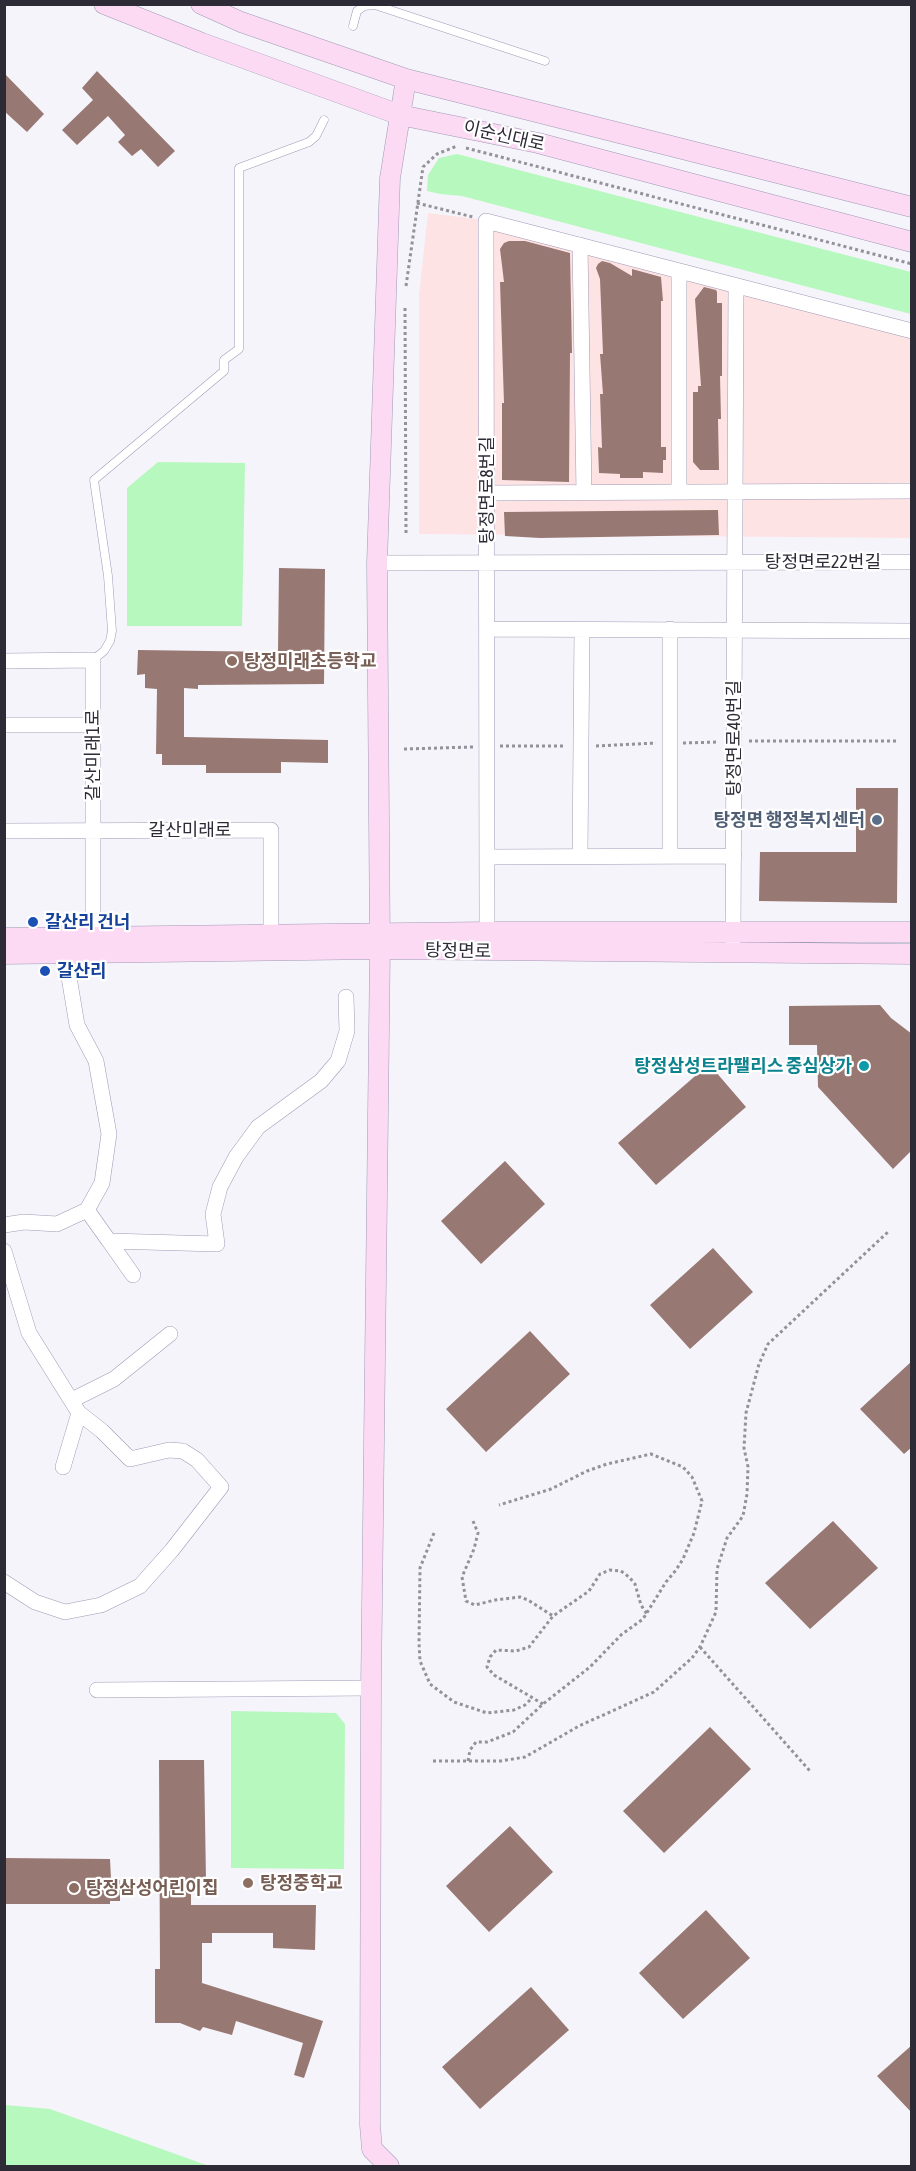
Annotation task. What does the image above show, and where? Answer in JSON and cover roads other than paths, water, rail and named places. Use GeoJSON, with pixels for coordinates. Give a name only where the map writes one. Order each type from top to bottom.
{"type":"FeatureCollection","features":[{"type":"Feature","properties":{"kind":"main road","name":"이순신대로"},"geometry":{"type":"LineString","coordinates":[[104,4],[202,43],[400,115],[538,143],[912,242]]}},
{"type":"Feature","properties":{"kind":"main road","name":"이순신대로"},"geometry":{"type":"LineString","coordinates":[[201,4],[241,22],[406,79],[912,207]]}},
{"type":"Feature","properties":{"kind":"main road"},"geometry":{"type":"LineString","coordinates":[[389,2166],[372,2149],[370,2125],[371,1688],[380,942],[377,563],[390,178],[406,79]]}},
{"type":"Feature","properties":{"kind":"main road","name":"탕정면로"},"geometry":{"type":"LineString","coordinates":[[7,948],[65,953],[380,942],[487,932],[912,932]]}},
{"type":"Feature","properties":{"kind":"main road","name":"탕정면로"},"geometry":{"type":"LineString","coordinates":[[7,948],[93,937],[271,935],[380,942],[733,953],[912,954]]}},
{"type":"Feature","properties":{"kind":"street","name":"탕정면로8번길"},"geometry":{"type":"LineString","coordinates":[[487,932],[486,221],[580,245]]}},
{"type":"Feature","properties":{"kind":"street"},"geometry":{"type":"LineString","coordinates":[[584,493],[580,245],[912,331]]}},
{"type":"Feature","properties":{"kind":"street"},"geometry":{"type":"LineString","coordinates":[[679,271],[679,492]]}},
{"type":"Feature","properties":{"kind":"street","name":"탕정면로40번길"},"geometry":{"type":"LineString","coordinates":[[733,953],[736,286]]}},
{"type":"Feature","properties":{"kind":"street"},"geometry":{"type":"LineString","coordinates":[[488,493],[912,491]]}},
{"type":"Feature","properties":{"kind":"street"},"geometry":{"type":"LineString","coordinates":[[377,563],[735,562]]}},
{"type":"Feature","properties":{"kind":"street","name":"탕정면로22번길"},"geometry":{"type":"LineString","coordinates":[[735,562],[912,562]]}},
{"type":"Feature","properties":{"kind":"street"},"geometry":{"type":"LineString","coordinates":[[487,629],[912,631]]}},
{"type":"Feature","properties":{"kind":"street"},"geometry":{"type":"LineString","coordinates":[[580,856],[582,629]]}},
{"type":"Feature","properties":{"kind":"street"},"geometry":{"type":"LineString","coordinates":[[670,629],[670,856]]}},
{"type":"Feature","properties":{"kind":"street"},"geometry":{"type":"LineString","coordinates":[[4,661],[93,660]]}},
{"type":"Feature","properties":{"kind":"street","name":"갈산미래1로"},"geometry":{"type":"LineString","coordinates":[[93,660],[93,937]]}},
{"type":"Feature","properties":{"kind":"street"},"geometry":{"type":"LineString","coordinates":[[4,725],[93,725]]}},
{"type":"Feature","properties":{"kind":"street","name":"갈산미래로"},"geometry":{"type":"LineString","coordinates":[[4,831],[271,830],[271,935]]}},
{"type":"Feature","properties":{"kind":"street"},"geometry":{"type":"LineString","coordinates":[[487,857],[734,856]]}},
{"type":"Feature","properties":{"kind":"street"},"geometry":{"type":"LineString","coordinates":[[4,1225],[24,1222],[57,1224],[87,1210],[102,1183],[108,1134],[96,1061],[77,1025],[65,953]]}},
{"type":"Feature","properties":{"kind":"street"},"geometry":{"type":"LineString","coordinates":[[108,1241],[217,1244],[213,1214],[220,1187],[236,1157],[258,1127],[321,1081],[338,1061],[347,1031],[346,997]]}},
{"type":"Feature","properties":{"kind":"street"},"geometry":{"type":"LineString","coordinates":[[87,1210],[133,1275]]}},
{"type":"Feature","properties":{"kind":"street"},"geometry":{"type":"LineString","coordinates":[[4,1251],[29,1333],[75,1407],[130,1459],[169,1450],[183,1452],[197,1460],[221,1487],[172,1550],[140,1586],[101,1605],[65,1612],[35,1602],[4,1582]]}},
{"type":"Feature","properties":{"kind":"street"},"geometry":{"type":"LineString","coordinates":[[63,1467],[75,1407],[170,1334]]}},
{"type":"Feature","properties":{"kind":"street"},"geometry":{"type":"LineString","coordinates":[[97,1690],[371,1688]]}},
{"type":"Feature","properties":{"kind":"lane"},"geometry":{"type":"LineString","coordinates":[[353,26],[357,11],[364,6],[375,5],[545,61]]}},
{"type":"Feature","properties":{"kind":"lane"},"geometry":{"type":"LineString","coordinates":[[93,660],[104,651],[110,641],[112,631],[108,576],[94,480],[224,371],[224,360],[239,349],[239,168],[309,142],[316,136],[324,120]]}},
{"type":"Feature","properties":{"kind":"place","name":"탕정미래초등학교"},"geometry":{"type":"Point","coordinates":[232,661]}},
{"type":"Feature","properties":{"kind":"place","name":"탕정면 행정복지센터"},"geometry":{"type":"Point","coordinates":[877,820]}},
{"type":"Feature","properties":{"kind":"place","name":"갈산리 건너"},"geometry":{"type":"Point","coordinates":[33,922]}},
{"type":"Feature","properties":{"kind":"place","name":"갈산리"},"geometry":{"type":"Point","coordinates":[45,971]}},
{"type":"Feature","properties":{"kind":"place","name":"탕정삼성트라팰리스 중심상가"},"geometry":{"type":"Point","coordinates":[864,1066]}},
{"type":"Feature","properties":{"kind":"place","name":"탕정중학교"},"geometry":{"type":"Point","coordinates":[248,1883]}},
{"type":"Feature","properties":{"kind":"place","name":"탕정삼성어린이집"},"geometry":{"type":"Point","coordinates":[74,1888]}}]}
